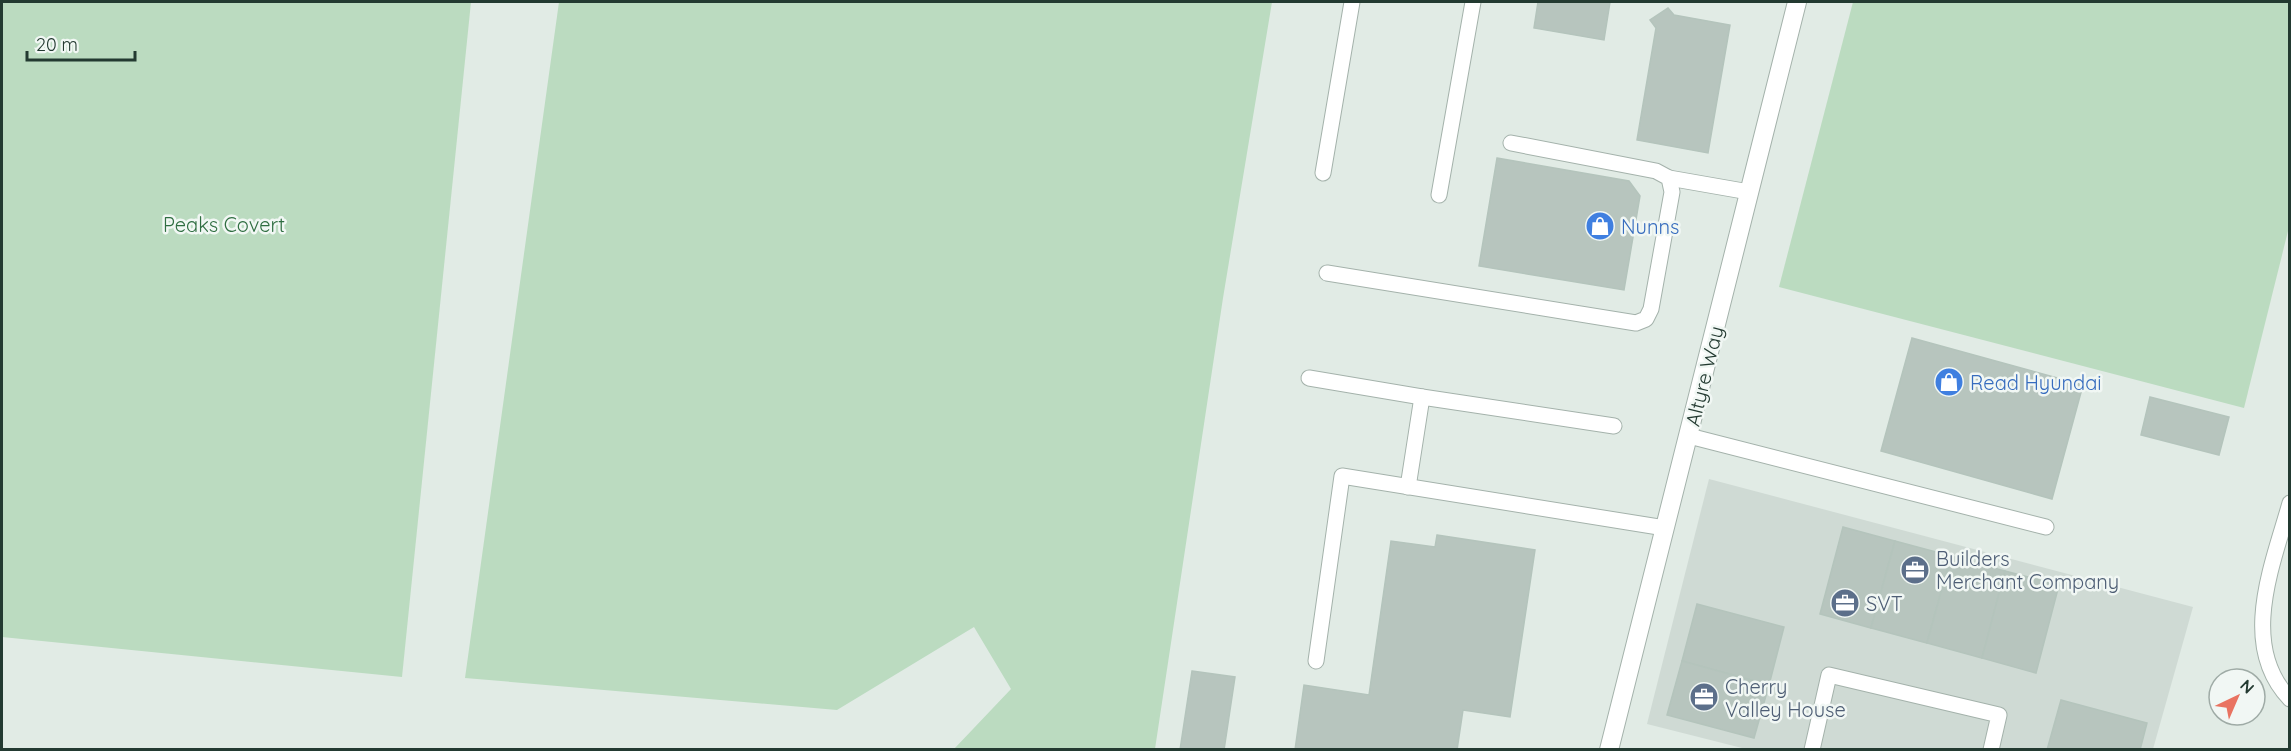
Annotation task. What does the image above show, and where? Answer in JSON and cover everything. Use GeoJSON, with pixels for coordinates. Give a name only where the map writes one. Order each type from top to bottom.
{"type":"FeatureCollection","features":[{"type":"Feature","properties":{"kind":"street","name":"Altyre Way"},"geometry":{"type":"LineString","coordinates":[[1609,750],[1797,2]]}},
{"type":"Feature","properties":{"kind":"lane"},"geometry":{"type":"LineString","coordinates":[[1323,173],[1352,2]]}},
{"type":"Feature","properties":{"kind":"lane"},"geometry":{"type":"LineString","coordinates":[[1439,195],[1473,2]]}},
{"type":"Feature","properties":{"kind":"lane"},"geometry":{"type":"LineString","coordinates":[[1511,143],[1656,171],[1669,178],[1749,192]]}},
{"type":"Feature","properties":{"kind":"lane"},"geometry":{"type":"LineString","coordinates":[[1327,273],[1636,323],[1646,319],[1650,309],[1672,192],[1669,178]]}},
{"type":"Feature","properties":{"kind":"lane"},"geometry":{"type":"LineString","coordinates":[[1309,378],[1614,426]]}},
{"type":"Feature","properties":{"kind":"lane"},"geometry":{"type":"LineString","coordinates":[[1408,487],[1422,397]]}},
{"type":"Feature","properties":{"kind":"lane"},"geometry":{"type":"LineString","coordinates":[[1689,436],[2046,527]]}},
{"type":"Feature","properties":{"kind":"lane"},"geometry":{"type":"LineString","coordinates":[[1316,661],[1342,476],[1665,528]]}},
{"type":"Feature","properties":{"kind":"lane"},"geometry":{"type":"LineString","coordinates":[[2289,503],[2263,602],[2262,625],[2264,646],[2271,668],[2280,689],[2289,699]]}},
{"type":"Feature","properties":{"kind":"lane"},"geometry":{"type":"LineString","coordinates":[[1812,750],[1829,675],[1999,715],[1991,750]]}},
{"type":"Feature","properties":{"kind":"shaded area"},"geometry":{"type":"Polygon","coordinates":[[[1709,479],[2193,607],[2153,749],[1746,749],[1647,724],[1709,479]]]}},
{"type":"Feature","properties":{"kind":"green space","name":"Peaks Covert"},"geometry":{"type":"Polygon","coordinates":[[[2,2],[471,2],[402,677],[2,637],[2,2]]]}},
{"type":"Feature","properties":{"kind":"green space"},"geometry":{"type":"Polygon","coordinates":[[[559,2],[1272,2],[1223,298],[1155,749],[954,749],[1011,689],[974,627],[837,710],[465,678],[559,2]]]}},
{"type":"Feature","properties":{"kind":"green space"},"geometry":{"type":"Polygon","coordinates":[[[1853,2],[2289,2],[2289,227],[2244,408],[1779,287],[1853,2]]]}},
{"type":"Feature","properties":{"kind":"building"},"geometry":{"type":"Polygon","coordinates":[[[1538,2],[1610,2],[1604,40],[1534,28],[1538,2]]]}},
{"type":"Feature","properties":{"kind":"building"},"geometry":{"type":"Polygon","coordinates":[[[1668,8],[1674,15],[1730,25],[1708,153],[1637,140],[1656,28],[1650,20],[1668,8]]]}},
{"type":"Feature","properties":{"kind":"building"},"geometry":{"type":"Polygon","coordinates":[[[1497,158],[1629,181],[1640,196],[1624,290],[1479,266],[1497,158]]]}},
{"type":"Feature","properties":{"kind":"building"},"geometry":{"type":"Polygon","coordinates":[[[1912,338],[2083,385],[2052,499],[1881,451],[1912,338]]]}},
{"type":"Feature","properties":{"kind":"building"},"geometry":{"type":"Polygon","coordinates":[[[2150,397],[2229,417],[2219,455],[2141,435],[2150,397]]]}},
{"type":"Feature","properties":{"kind":"building"},"geometry":{"type":"Polygon","coordinates":[[[1843,527],[1895,541],[1871,628],[1820,614],[1843,527]]]}},
{"type":"Feature","properties":{"kind":"building"},"geometry":{"type":"Polygon","coordinates":[[[1437,535],[1535,550],[1510,717],[1463,710],[1457,750],[1295,750],[1304,685],[1369,695],[1391,541],[1435,547],[1437,535]]]}},
{"type":"Feature","properties":{"kind":"building"},"geometry":{"type":"Polygon","coordinates":[[[1895,541],[1951,556],[1927,643],[1871,628],[1895,541]]]}},
{"type":"Feature","properties":{"kind":"building"},"geometry":{"type":"Polygon","coordinates":[[[1951,556],[2005,571],[1982,658],[1927,643],[1951,556]]]}},
{"type":"Feature","properties":{"kind":"building"},"geometry":{"type":"Polygon","coordinates":[[[2005,571],[2059,585],[2036,673],[1982,658],[2005,571]]]}},
{"type":"Feature","properties":{"kind":"building"},"geometry":{"type":"Polygon","coordinates":[[[1697,604],[1784,627],[1769,685],[1682,661],[1697,604]]]}},
{"type":"Feature","properties":{"kind":"building"},"geometry":{"type":"Polygon","coordinates":[[[1682,661],[1769,685],[1754,738],[1667,715],[1682,661]]]}},
{"type":"Feature","properties":{"kind":"building"},"geometry":{"type":"Polygon","coordinates":[[[1192,671],[1235,677],[1224,750],[1180,750],[1192,671]]]}},
{"type":"Feature","properties":{"kind":"building"},"geometry":{"type":"Polygon","coordinates":[[[2061,700],[2147,723],[2140,750],[2047,750],[2061,700]]]}},
{"type":"Feature","properties":{"kind":"place","name":"Nunns"},"geometry":{"type":"Point","coordinates":[1600,226]}},
{"type":"Feature","properties":{"kind":"place","name":"Read Hyundai"},"geometry":{"type":"Point","coordinates":[1949,382]}},
{"type":"Feature","properties":{"kind":"place","name":"Builders Merchant Company"},"geometry":{"type":"Point","coordinates":[1915,570]}},
{"type":"Feature","properties":{"kind":"place","name":"SVT"},"geometry":{"type":"Point","coordinates":[1845,603]}},
{"type":"Feature","properties":{"kind":"place","name":"Cherry Valley House"},"geometry":{"type":"Point","coordinates":[1704,697]}}]}
